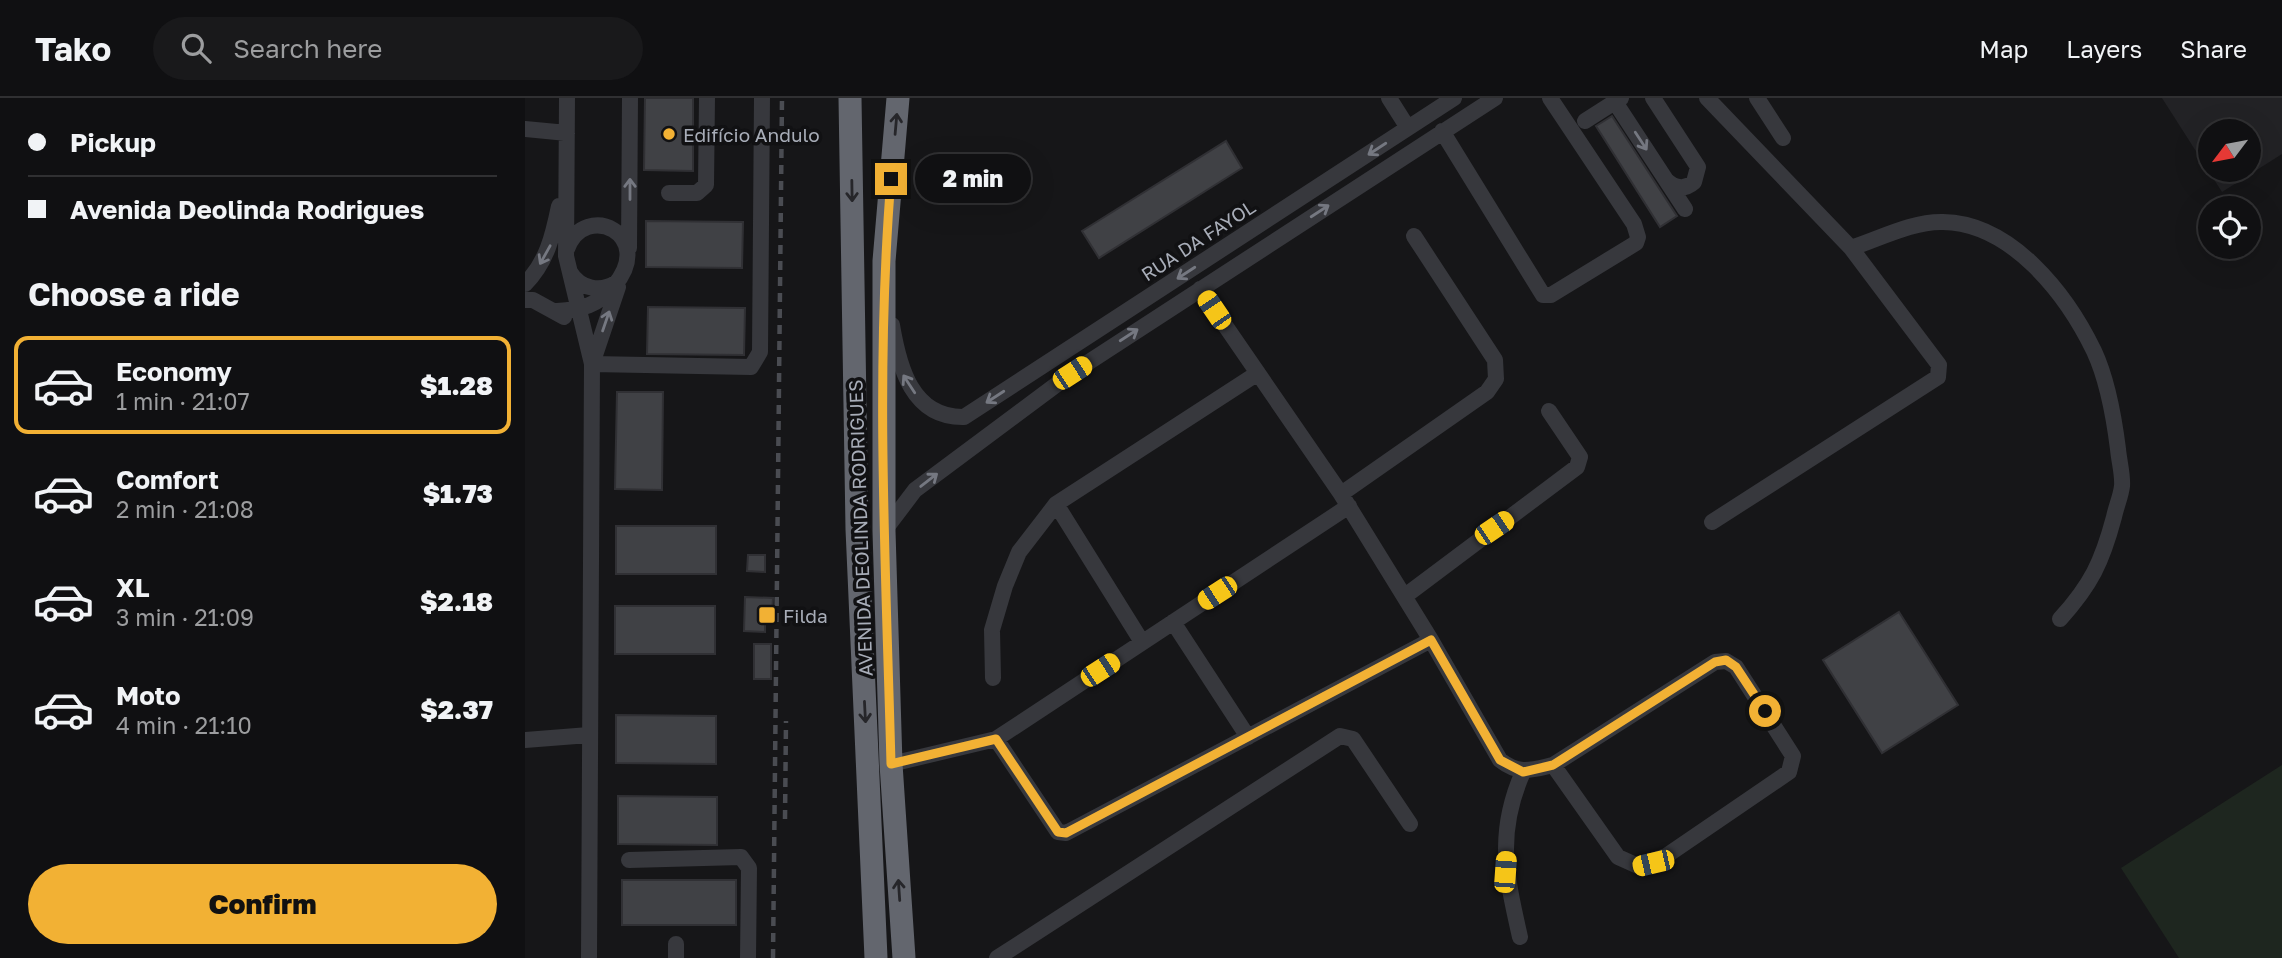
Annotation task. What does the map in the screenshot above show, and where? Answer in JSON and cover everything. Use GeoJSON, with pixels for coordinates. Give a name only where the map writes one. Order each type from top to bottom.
{"type":"FeatureCollection","features":[{"type":"Feature","properties":{"kind":"highway","name":"AVENIDA DEOLINDA RODRIGUES"},"geometry":{"type":"LineString","coordinates":[[850,98],[857,529],[876,958]]}},
{"type":"Feature","properties":{"kind":"highway","name":"AVENIDA DEOLINDA RODRIGUES"},"geometry":{"type":"LineString","coordinates":[[898,98],[884,261],[884,531],[891,764],[904,958]]}},
{"type":"Feature","properties":{"kind":"street"},"geometry":{"type":"LineString","coordinates":[[567,98],[567,262],[592,364],[589,958]]}},
{"type":"Feature","properties":{"kind":"street"},"geometry":{"type":"LineString","coordinates":[[592,364],[629,258],[630,98]]}},
{"type":"Feature","properties":{"kind":"street"},"geometry":{"type":"LineString","coordinates":[[669,193],[697,193],[706,186],[707,98]]}},
{"type":"Feature","properties":{"kind":"street"},"geometry":{"type":"LineString","coordinates":[[592,364],[751,367],[760,352],[762,98]]}},
{"type":"Feature","properties":{"kind":"street"},"geometry":{"type":"LineString","coordinates":[[1389,98],[1408,128]]}},
{"type":"Feature","properties":{"kind":"street","name":"RUA DA FAYOL"},"geometry":{"type":"LineString","coordinates":[[884,261],[901,371],[920,400],[936,411],[964,416],[1454,98]]}},
{"type":"Feature","properties":{"kind":"street"},"geometry":{"type":"LineString","coordinates":[[884,531],[915,490],[1072,373],[1495,98]]}},
{"type":"Feature","properties":{"kind":"street"},"geometry":{"type":"LineString","coordinates":[[1442,131],[1543,295],[1551,295],[1636,243],[1638,237],[1634,224],[1550,98]]}},
{"type":"Feature","properties":{"kind":"street"},"geometry":{"type":"LineString","coordinates":[[1653,98],[1697,167],[1697,177],[1685,187],[1675,187],[1666,180]]}},
{"type":"Feature","properties":{"kind":"street"},"geometry":{"type":"LineString","coordinates":[[1707,98],[1851,248],[1939,365],[1938,377],[1712,522]]}},
{"type":"Feature","properties":{"kind":"street"},"geometry":{"type":"LineString","coordinates":[[1757,98],[1783,138]]}},
{"type":"Feature","properties":{"kind":"street"},"geometry":{"type":"LineString","coordinates":[[1585,121],[1618,100],[1685,209]]}},
{"type":"Feature","properties":{"kind":"street"},"geometry":{"type":"LineString","coordinates":[[528,126],[567,132]]}},
{"type":"Feature","properties":{"kind":"street"},"geometry":{"type":"LineString","coordinates":[[525,285],[551,246],[566,173]]}},
{"type":"Feature","properties":{"kind":"street"},"geometry":{"type":"LineString","coordinates":[[1851,248],[1917,226],[1942,222],[1967,226],[1996,238],[2030,262],[2068,306],[2095,353],[2114,418],[2122,486],[2102,561],[2084,592],[2060,619]]}},
{"type":"Feature","properties":{"kind":"street"},"geometry":{"type":"LineString","coordinates":[[621,278],[602,288],[591,288],[573,277],[567,262],[572,237],[588,226],[608,227],[623,239],[629,258]]}},
{"type":"Feature","properties":{"kind":"street"},"geometry":{"type":"LineString","coordinates":[[891,764],[996,739],[1173,622],[1345,500],[1486,392],[1496,379],[1495,360],[1414,236]]}},
{"type":"Feature","properties":{"kind":"street"},"geometry":{"type":"LineString","coordinates":[[557,311],[580,310],[595,304],[621,278]]}},
{"type":"Feature","properties":{"kind":"street"},"geometry":{"type":"LineString","coordinates":[[1200,289],[1345,500],[1405,596],[1500,760],[1523,772],[1553,765],[1715,662],[1726,660],[1736,667],[1793,756],[1794,764],[1789,772],[1666,856],[1639,866],[1618,857],[1553,765]]}},
{"type":"Feature","properties":{"kind":"street"},"geometry":{"type":"LineString","coordinates":[[525,300],[533,300],[557,311],[576,328],[592,364]]}},
{"type":"Feature","properties":{"kind":"street"},"geometry":{"type":"LineString","coordinates":[[993,678],[992,630],[1005,586],[1019,552],[1056,504],[1258,373]]}},
{"type":"Feature","properties":{"kind":"street"},"geometry":{"type":"LineString","coordinates":[[1405,596],[1577,467],[1580,457],[1549,411]]}},
{"type":"Feature","properties":{"kind":"street"},"geometry":{"type":"LineString","coordinates":[[1056,504],[1142,642]]}},
{"type":"Feature","properties":{"kind":"street"},"geometry":{"type":"LineString","coordinates":[[1173,622],[1248,737]]}},
{"type":"Feature","properties":{"kind":"street"},"geometry":{"type":"LineString","coordinates":[[996,739],[1058,832],[1062,833],[1431,640]]}},
{"type":"Feature","properties":{"kind":"street"},"geometry":{"type":"LineString","coordinates":[[525,740],[589,736]]}},
{"type":"Feature","properties":{"kind":"street"},"geometry":{"type":"LineString","coordinates":[[997,958],[1018,952],[1340,736],[1353,739],[1410,824]]}},
{"type":"Feature","properties":{"kind":"street"},"geometry":{"type":"LineString","coordinates":[[1520,937],[1505,872],[1512,797],[1523,772]]}},
{"type":"Feature","properties":{"kind":"street"},"geometry":{"type":"LineString","coordinates":[[629,860],[741,857],[749,868],[748,958]]}},
{"type":"Feature","properties":{"kind":"shaded area"},"geometry":{"type":"Polygon","coordinates":[[[2162,98],[2282,98],[2282,154],[2261,167],[2261,119],[2198,119],[2198,154],[2162,98]]]}},
{"type":"Feature","properties":{"kind":"shaded area"},"geometry":{"type":"Polygon","coordinates":[[[2216,182],[2238,182],[2222,192],[2216,182]]]}},
{"type":"Feature","properties":{"kind":"shaded area"},"geometry":{"type":"Polygon","coordinates":[[[2282,765],[2282,958],[2179,958],[2121,868],[2282,765]]]}},
{"type":"Feature","properties":{"kind":"building","name":"Edifício Andulo"},"geometry":{"type":"Polygon","coordinates":[[[645,98],[693,98],[693,171],[644,170],[645,98]]]}},
{"type":"Feature","properties":{"kind":"building"},"geometry":{"type":"Polygon","coordinates":[[[1612,116],[1677,216],[1660,227],[1596,126],[1612,116]]]}},
{"type":"Feature","properties":{"kind":"building"},"geometry":{"type":"Polygon","coordinates":[[[1226,141],[1242,168],[1099,258],[1082,231],[1226,141]]]}},
{"type":"Feature","properties":{"kind":"building"},"geometry":{"type":"Polygon","coordinates":[[[646,221],[743,222],[742,268],[646,267],[646,221]]]}},
{"type":"Feature","properties":{"kind":"building"},"geometry":{"type":"Polygon","coordinates":[[[648,307],[745,308],[744,355],[647,354],[648,307]]]}},
{"type":"Feature","properties":{"kind":"building"},"geometry":{"type":"Polygon","coordinates":[[[617,392],[663,392],[662,490],[615,489],[617,392]]]}},
{"type":"Feature","properties":{"kind":"building"},"geometry":{"type":"Polygon","coordinates":[[[616,526],[716,526],[716,574],[616,574],[616,526]]]}},
{"type":"Feature","properties":{"kind":"building"},"geometry":{"type":"Polygon","coordinates":[[[748,555],[765,555],[765,572],[747,571],[748,555]]]}},
{"type":"Feature","properties":{"kind":"building"},"geometry":{"type":"Polygon","coordinates":[[[745,597],[773,598],[772,614],[765,614],[765,632],[744,631],[745,597]]]}},
{"type":"Feature","properties":{"kind":"building"},"geometry":{"type":"Polygon","coordinates":[[[615,606],[715,606],[715,654],[615,654],[615,606]]]}},
{"type":"Feature","properties":{"kind":"building"},"geometry":{"type":"Polygon","coordinates":[[[1899,612],[1958,705],[1882,753],[1823,660],[1899,612]]]}},
{"type":"Feature","properties":{"kind":"building"},"geometry":{"type":"Polygon","coordinates":[[[754,644],[771,644],[771,679],[754,679],[754,644]]]}},
{"type":"Feature","properties":{"kind":"building"},"geometry":{"type":"Polygon","coordinates":[[[616,715],[716,716],[716,764],[616,763],[616,715]]]}},
{"type":"Feature","properties":{"kind":"building"},"geometry":{"type":"Polygon","coordinates":[[[618,796],[717,797],[717,845],[618,844],[618,796]]]}},
{"type":"Feature","properties":{"kind":"building"},"geometry":{"type":"Polygon","coordinates":[[[622,880],[736,880],[736,925],[622,925],[622,880]]]}},
{"type":"Feature","properties":{"kind":"railway"},"geometry":{"type":"LineString","coordinates":[[773,958],[782,98]]}},
{"type":"Feature","properties":{"kind":"railway"},"geometry":{"type":"LineString","coordinates":[[785,819],[786,721]]}},
{"type":"Feature","properties":{"kind":"place","name":"Edifício Andulo"},"geometry":{"type":"Point","coordinates":[669,134]}},
{"type":"Feature","properties":{"kind":"place","name":"Filda"},"geometry":{"type":"Point","coordinates":[767,615]}},
{"type":"Feature","properties":{"kind":"route"},"geometry":{"type":"LineString","coordinates":[[891,179],[884,261],[884,531],[891,764],[996,739],[1058,832],[1066,833],[1431,640],[1500,760],[1523,772],[1553,765],[1715,662],[1726,660],[1736,667],[1765,711]]}}]}
